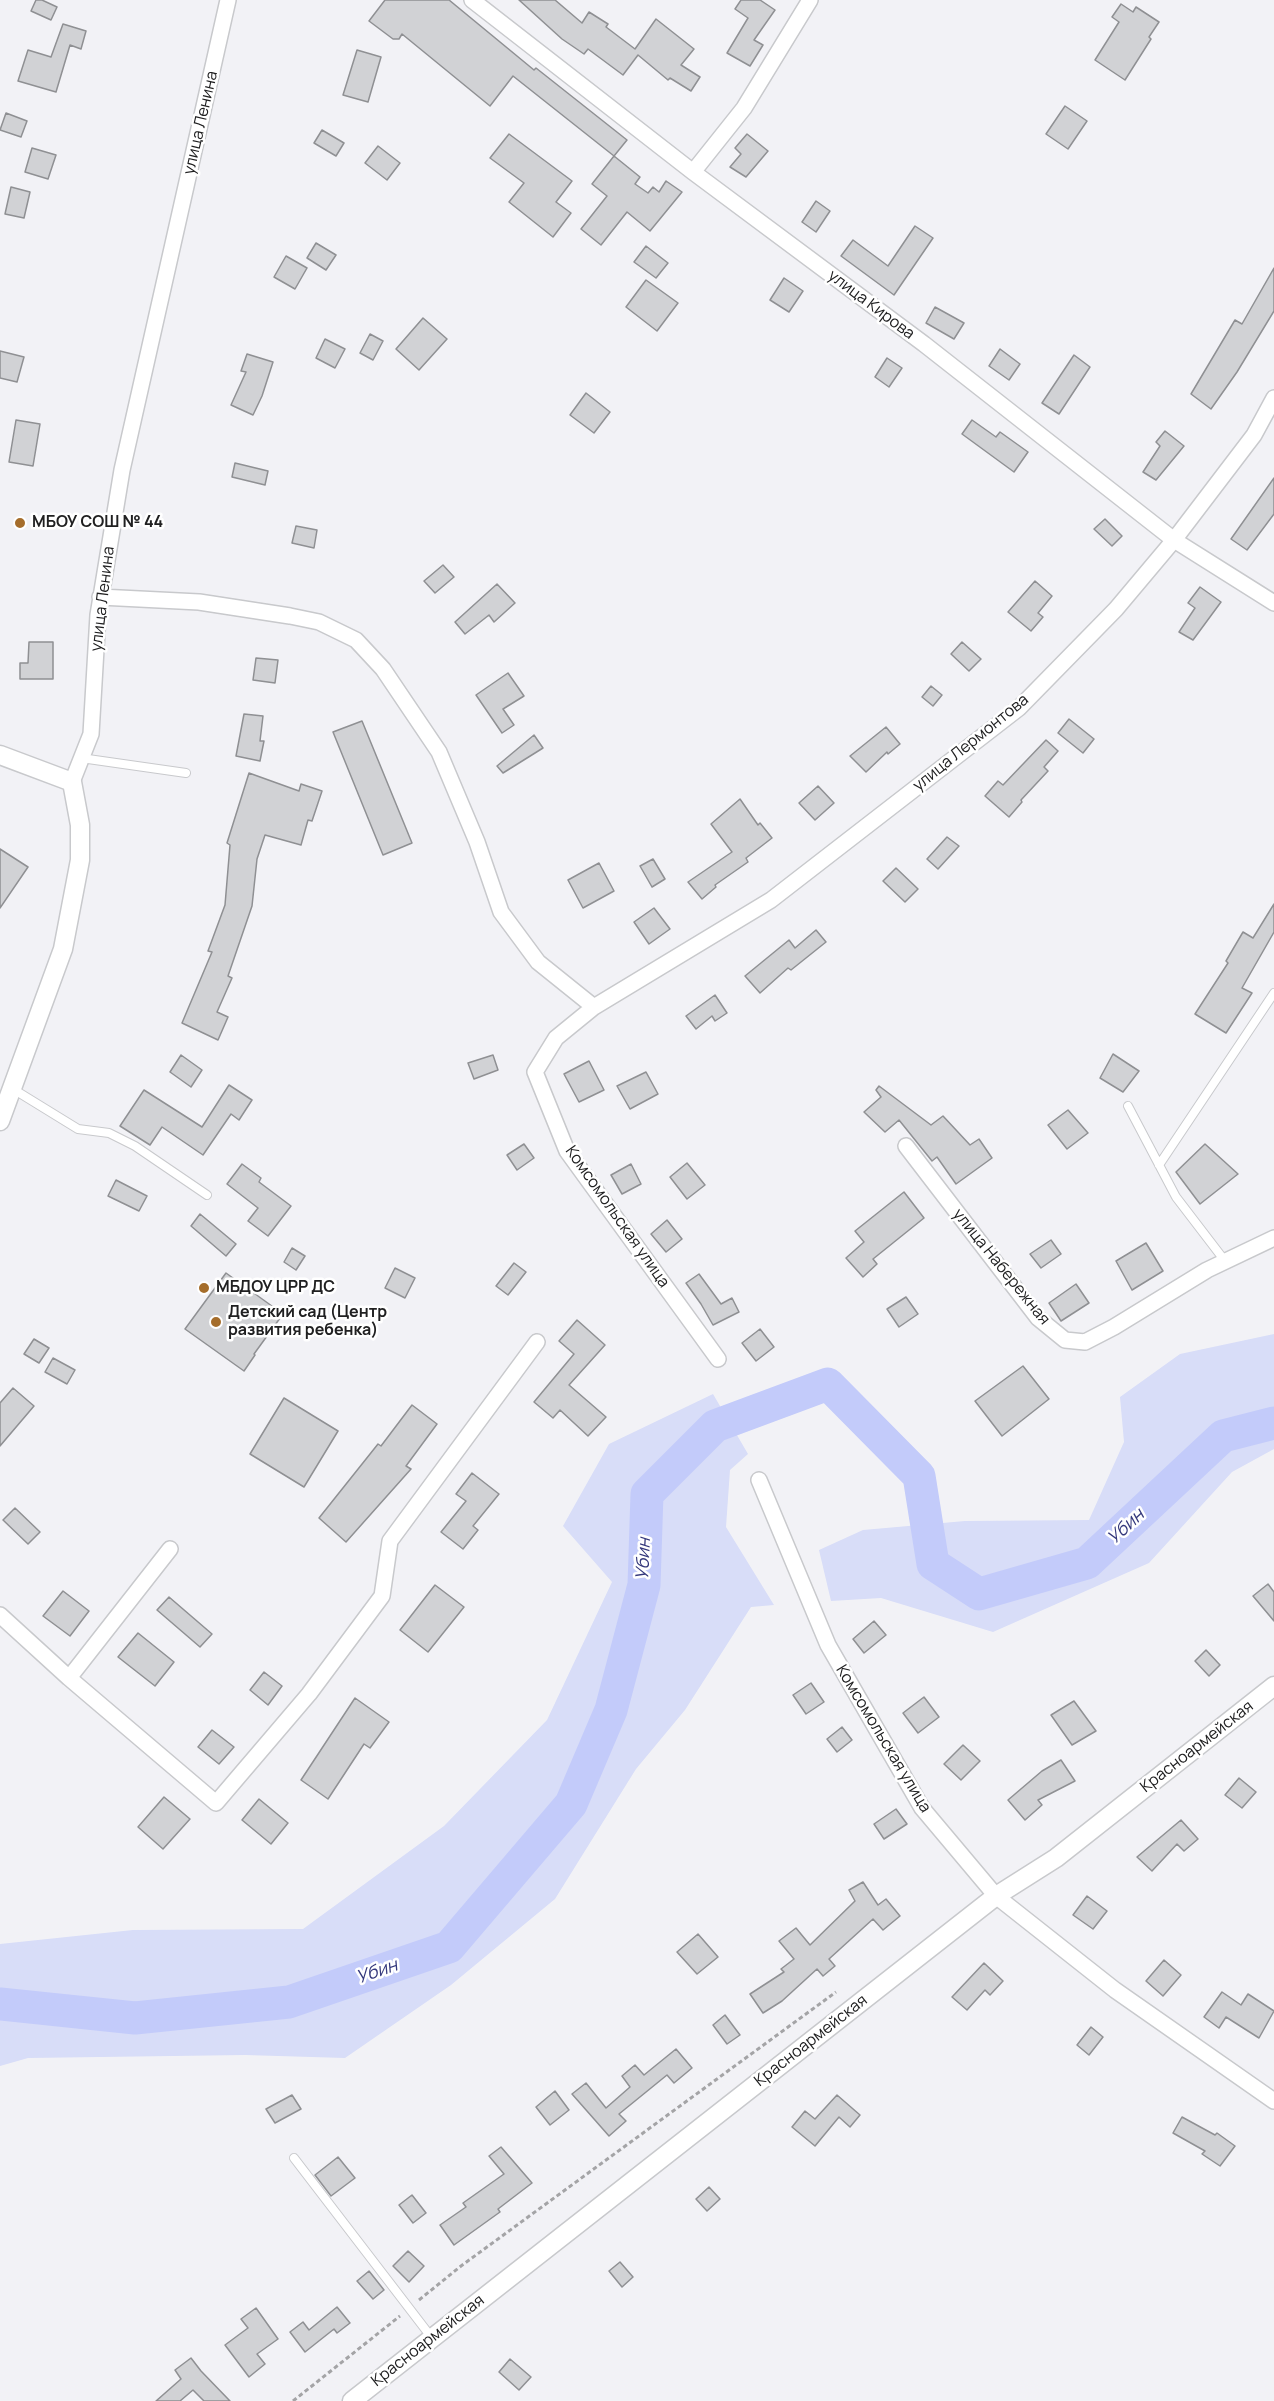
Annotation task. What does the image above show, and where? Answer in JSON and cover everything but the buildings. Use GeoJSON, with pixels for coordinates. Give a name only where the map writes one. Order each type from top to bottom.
{"type":"FeatureCollection","features":[{"type":"Feature","properties":{"kind":"street","name":"улица Ленина"},"geometry":{"type":"LineString","coordinates":[[72,782],[91,734],[100,597],[122,471],[228,0]]}},
{"type":"Feature","properties":{"kind":"street","name":"улица Кирова"},"geometry":{"type":"LineString","coordinates":[[472,0],[693,171],[924,344],[1174,540],[1274,603]]}},
{"type":"Feature","properties":{"kind":"street"},"geometry":{"type":"LineString","coordinates":[[693,171],[744,108],[810,0]]}},
{"type":"Feature","properties":{"kind":"street","name":"улица Лермонтова"},"geometry":{"type":"LineString","coordinates":[[594,1007],[771,900],[1019,708],[1116,609],[1174,540],[1254,435],[1274,398]]}},
{"type":"Feature","properties":{"kind":"street"},"geometry":{"type":"LineString","coordinates":[[100,597],[199,602],[320,621],[356,640],[383,669],[439,752],[477,842],[501,912],[538,962],[594,1007]]}},
{"type":"Feature","properties":{"kind":"street"},"geometry":{"type":"LineString","coordinates":[[0,755],[72,782],[80,825],[80,860],[63,949],[0,1121]]}},
{"type":"Feature","properties":{"kind":"street","name":"Комсомольская улица"},"geometry":{"type":"LineString","coordinates":[[594,1007],[556,1038],[534,1072],[567,1151],[718,1359]]}},
{"type":"Feature","properties":{"kind":"street","name":"улица Набережная"},"geometry":{"type":"LineString","coordinates":[[906,1146],[1038,1318],[1065,1340],[1085,1341],[1114,1327],[1225,1261],[1274,1238]]}},
{"type":"Feature","properties":{"kind":"street"},"geometry":{"type":"LineString","coordinates":[[0,1615],[69,1678],[216,1803],[309,1694],[382,1596],[390,1541],[537,1342]]}},
{"type":"Feature","properties":{"kind":"street","name":"Комсомольская улица"},"geometry":{"type":"LineString","coordinates":[[759,1480],[828,1645],[922,1808],[996,1896],[1115,1990],[1274,2101]]}},
{"type":"Feature","properties":{"kind":"street"},"geometry":{"type":"LineString","coordinates":[[69,1678],[170,1549]]}},
{"type":"Feature","properties":{"kind":"street","name":"Красноармейская"},"geometry":{"type":"LineString","coordinates":[[352,2401],[996,1896],[1056,1858],[1274,1686]]}},
{"type":"Feature","properties":{"kind":"lane"},"geometry":{"type":"LineString","coordinates":[[81,758],[186,773]]}},
{"type":"Feature","properties":{"kind":"lane"},"geometry":{"type":"LineString","coordinates":[[1159,1165],[1274,993]]}},
{"type":"Feature","properties":{"kind":"lane"},"geometry":{"type":"LineString","coordinates":[[12,1088],[78,1129],[110,1133],[135,1146],[207,1195]]}},
{"type":"Feature","properties":{"kind":"lane"},"geometry":{"type":"LineString","coordinates":[[1128,1106],[1176,1197],[1225,1261]]}},
{"type":"Feature","properties":{"kind":"lane"},"geometry":{"type":"LineString","coordinates":[[294,2158],[432,2338]]}},
{"type":"Feature","properties":{"kind":"path"},"geometry":{"type":"LineString","coordinates":[[415,2303],[461,2266],[836,1992]]}},
{"type":"Feature","properties":{"kind":"path"},"geometry":{"type":"LineString","coordinates":[[293,2401],[406,2311]]}},
{"type":"Feature","properties":{"kind":"shaded area"},"geometry":{"type":"Polygon","coordinates":[[[1274,1334],[1274,1449],[1232,1472],[1149,1563],[993,1632],[881,1598],[831,1601],[819,1550],[863,1530],[965,1521],[1089,1520],[1124,1442],[1120,1397],[1180,1354],[1274,1334]]]}},
{"type":"Feature","properties":{"kind":"shaded area"},"geometry":{"type":"Polygon","coordinates":[[[713,1394],[748,1454],[730,1470],[726,1527],[774,1605],[751,1607],[685,1710],[636,1769],[555,1899],[451,1985],[345,2058],[245,2055],[28,2058],[0,2066],[0,1944],[133,1930],[303,1929],[444,1826],[547,1720],[612,1582],[563,1526],[609,1444],[713,1394]]]}},
{"type":"Feature","properties":{"kind":"waterway","name":"Убин"},"geometry":{"type":"LineString","coordinates":[[0,2004],[135,2018],[289,2002],[449,1947],[571,1804],[611,1710],[644,1585],[647,1494],[715,1426],[828,1384],[919,1476],[933,1564],[979,1594],[1087,1563],[1223,1436],[1274,1423]]}},
{"type":"Feature","properties":{"kind":"place","name":"МБОУ СОШ № 44"},"geometry":{"type":"Point","coordinates":[20,523]}},
{"type":"Feature","properties":{"kind":"place","name":"МБДОУ ЦРР ДС"},"geometry":{"type":"Point","coordinates":[204,1288]}},
{"type":"Feature","properties":{"kind":"place","name":"Детский сад (Центр развития ребенка)"},"geometry":{"type":"Point","coordinates":[216,1322]}}]}
